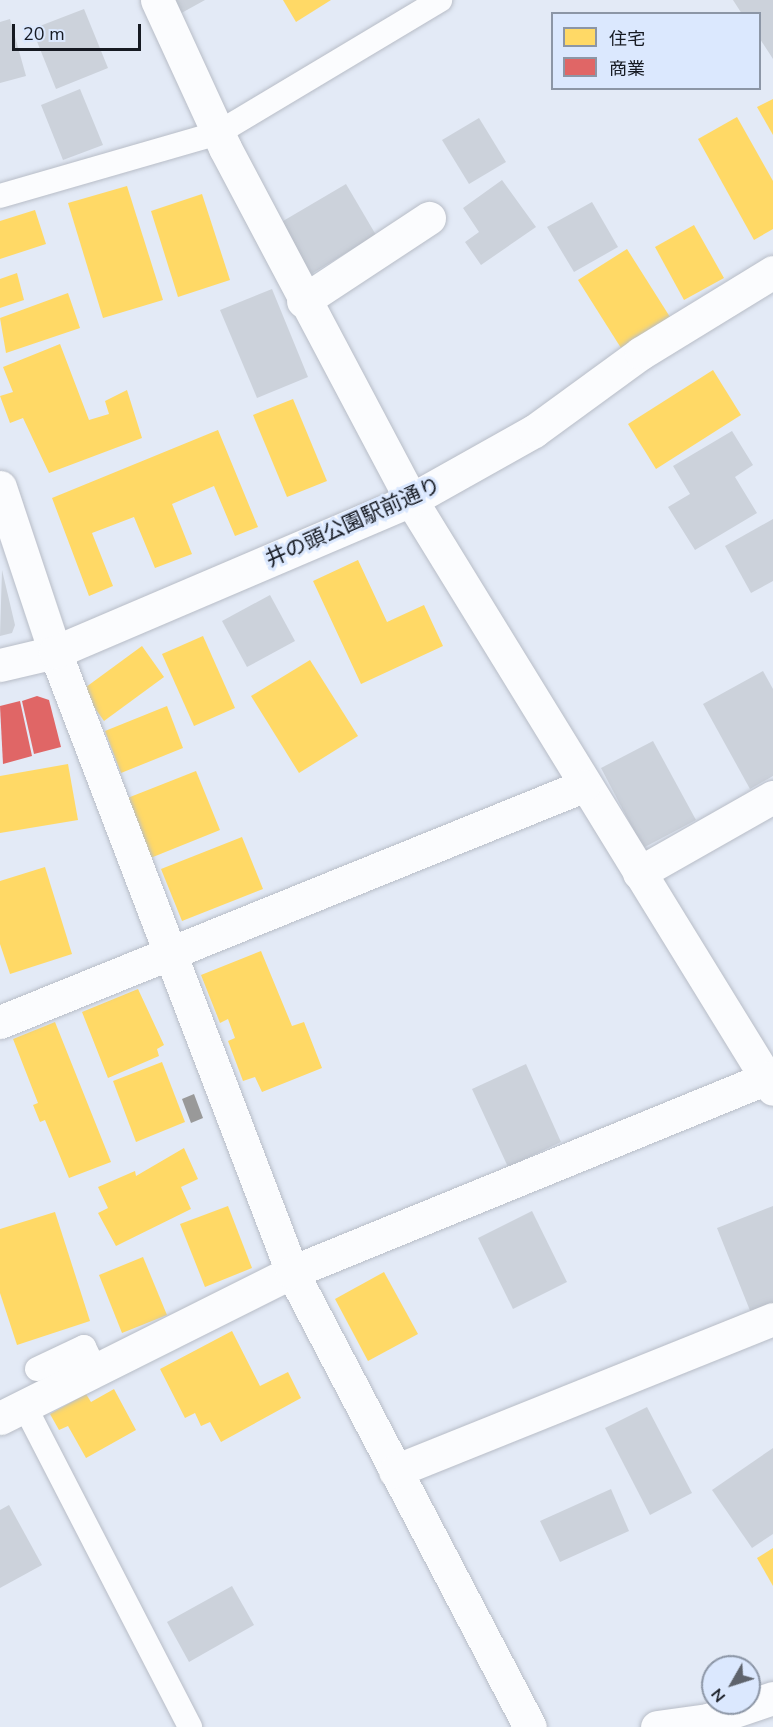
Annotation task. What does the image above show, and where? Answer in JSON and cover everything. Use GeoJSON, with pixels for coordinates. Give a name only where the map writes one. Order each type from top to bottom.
{"type":"FeatureCollection","features":[{"type":"Feature","properties":{"kind":"street"},"geometry":{"type":"LineString","coordinates":[[13,1413],[292,1272],[770,1084],[583,786],[411,500],[303,301],[218,133],[157,0]]}},
{"type":"Feature","properties":{"kind":"street"},"geometry":{"type":"LineString","coordinates":[[303,301],[429,218]]}},
{"type":"Feature","properties":{"kind":"street","name":"井の頭公園駅前通り"},"geometry":{"type":"LineString","coordinates":[[0,665],[56,651],[411,500],[534,431],[641,353],[773,272]]}},
{"type":"Feature","properties":{"kind":"street"},"geometry":{"type":"LineString","coordinates":[[0,487],[56,651],[292,1272],[530,1727]]}},
{"type":"Feature","properties":{"kind":"street"},"geometry":{"type":"LineString","coordinates":[[0,1022],[169,950],[583,786]]}},
{"type":"Feature","properties":{"kind":"street"},"geometry":{"type":"LineString","coordinates":[[639,873],[773,797]]}},
{"type":"Feature","properties":{"kind":"street"},"geometry":{"type":"LineString","coordinates":[[395,1471],[773,1319]]}},
{"type":"Feature","properties":{"kind":"street"},"geometry":{"type":"LineString","coordinates":[[657,1727],[708,1720],[773,1698]]}},
{"type":"Feature","properties":{"kind":"lane"},"geometry":{"type":"LineString","coordinates":[[0,196],[218,133],[440,0]]}},
{"type":"Feature","properties":{"kind":"lane"},"geometry":{"type":"LineString","coordinates":[[37,1369],[84,1347],[96,1372]]}},
{"type":"Feature","properties":{"kind":"lane"},"geometry":{"type":"LineString","coordinates":[[13,1413],[190,1727]]}},
{"type":"Feature","properties":{"kind":"building: 住宅"},"geometry":{"type":"Polygon","coordinates":[[[283,0],[331,0],[296,22],[283,0]]]}},
{"type":"Feature","properties":{"kind":"building: 住宅"},"geometry":{"type":"Polygon","coordinates":[[[773,99],[773,135],[757,107],[773,99]]]}},
{"type":"Feature","properties":{"kind":"building: 住宅"},"geometry":{"type":"Polygon","coordinates":[[[737,117],[773,181],[773,229],[754,240],[698,139],[737,117]]]}},
{"type":"Feature","properties":{"kind":"building: 住宅"},"geometry":{"type":"Polygon","coordinates":[[[127,186],[163,300],[103,318],[68,203],[127,186]]]}},
{"type":"Feature","properties":{"kind":"building: 住宅"},"geometry":{"type":"Polygon","coordinates":[[[202,194],[230,280],[178,297],[151,211],[202,194]]]}},
{"type":"Feature","properties":{"kind":"building: 住宅"},"geometry":{"type":"Polygon","coordinates":[[[35,210],[46,244],[0,259],[0,221],[35,210]]]}},
{"type":"Feature","properties":{"kind":"building: 住宅"},"geometry":{"type":"Polygon","coordinates":[[[694,225],[724,278],[684,300],[655,247],[694,225]]]}},
{"type":"Feature","properties":{"kind":"building: 住宅"},"geometry":{"type":"Polygon","coordinates":[[[627,249],[670,317],[621,348],[578,280],[627,249]]]}},
{"type":"Feature","properties":{"kind":"building: 住宅"},"geometry":{"type":"Polygon","coordinates":[[[17,273],[24,300],[0,308],[0,279],[17,273]]]}},
{"type":"Feature","properties":{"kind":"building: 住宅"},"geometry":{"type":"Polygon","coordinates":[[[68,293],[80,328],[6,353],[0,318],[68,293]]]}},
{"type":"Feature","properties":{"kind":"building: 住宅"},"geometry":{"type":"Polygon","coordinates":[[[60,344],[89,420],[109,414],[105,401],[127,390],[142,438],[49,473],[23,418],[10,423],[0,396],[13,392],[3,367],[60,344]]]}},
{"type":"Feature","properties":{"kind":"building: 住宅"},"geometry":{"type":"Polygon","coordinates":[[[713,370],[741,415],[656,469],[628,424],[713,370]]]}},
{"type":"Feature","properties":{"kind":"building: 住宅"},"geometry":{"type":"Polygon","coordinates":[[[293,399],[327,481],[287,497],[253,415],[293,399]]]}},
{"type":"Feature","properties":{"kind":"building: 住宅"},"geometry":{"type":"Polygon","coordinates":[[[218,430],[258,527],[235,536],[214,486],[172,504],[192,554],[155,568],[134,517],[92,533],[113,586],[89,596],[52,498],[218,430]]]}},
{"type":"Feature","properties":{"kind":"building: 住宅"},"geometry":{"type":"Polygon","coordinates":[[[358,560],[387,622],[424,605],[443,646],[361,684],[313,581],[358,560]]]}},
{"type":"Feature","properties":{"kind":"building: 住宅"},"geometry":{"type":"Polygon","coordinates":[[[203,636],[235,708],[194,726],[162,654],[203,636]]]}},
{"type":"Feature","properties":{"kind":"building: 住宅"},"geometry":{"type":"Polygon","coordinates":[[[142,646],[164,677],[104,721],[82,690],[142,646]]]}},
{"type":"Feature","properties":{"kind":"building: 住宅"},"geometry":{"type":"Polygon","coordinates":[[[310,660],[358,736],[299,773],[251,696],[310,660]]]}},
{"type":"Feature","properties":{"kind":"building: 住宅"},"geometry":{"type":"Polygon","coordinates":[[[167,706],[183,748],[121,773],[105,731],[167,706]]]}},
{"type":"Feature","properties":{"kind":"building: 住宅"},"geometry":{"type":"Polygon","coordinates":[[[68,764],[78,820],[0,833],[0,776],[68,764]]]}},
{"type":"Feature","properties":{"kind":"building: 住宅"},"geometry":{"type":"Polygon","coordinates":[[[196,771],[220,830],[148,859],[125,799],[196,771]]]}},
{"type":"Feature","properties":{"kind":"building: 住宅"},"geometry":{"type":"Polygon","coordinates":[[[242,837],[263,889],[182,921],[161,869],[242,837]]]}},
{"type":"Feature","properties":{"kind":"building: 住宅"},"geometry":{"type":"Polygon","coordinates":[[[45,867],[72,954],[10,974],[0,944],[0,881],[45,867]]]}},
{"type":"Feature","properties":{"kind":"building: 住宅"},"geometry":{"type":"Polygon","coordinates":[[[261,951],[292,1026],[304,1022],[322,1068],[262,1092],[255,1077],[243,1081],[228,1041],[235,1038],[228,1019],[220,1023],[201,975],[261,951]]]}},
{"type":"Feature","properties":{"kind":"building: 住宅"},"geometry":{"type":"Polygon","coordinates":[[[138,989],[164,1045],[157,1049],[159,1056],[108,1078],[82,1012],[138,989]]]}},
{"type":"Feature","properties":{"kind":"building: 住宅"},"geometry":{"type":"Polygon","coordinates":[[[55,1022],[111,1162],[69,1178],[45,1120],[40,1122],[33,1105],[38,1103],[13,1039],[55,1022]]]}},
{"type":"Feature","properties":{"kind":"building: 住宅"},"geometry":{"type":"Polygon","coordinates":[[[162,1062],[185,1122],[136,1142],[113,1081],[162,1062]]]}},
{"type":"Feature","properties":{"kind":"building: 住宅"},"geometry":{"type":"Polygon","coordinates":[[[184,1148],[198,1179],[181,1187],[191,1209],[116,1246],[98,1213],[108,1208],[98,1187],[135,1171],[136,1176],[184,1148]]]}},
{"type":"Feature","properties":{"kind":"building: 住宅"},"geometry":{"type":"Polygon","coordinates":[[[228,1206],[252,1268],[205,1287],[180,1224],[228,1206]]]}},
{"type":"Feature","properties":{"kind":"building: 住宅"},"geometry":{"type":"Polygon","coordinates":[[[55,1212],[90,1321],[17,1345],[0,1293],[0,1229],[55,1212]]]}},
{"type":"Feature","properties":{"kind":"building: 住宅"},"geometry":{"type":"Polygon","coordinates":[[[143,1257],[167,1315],[122,1333],[99,1275],[143,1257]]]}},
{"type":"Feature","properties":{"kind":"building: 住宅"},"geometry":{"type":"Polygon","coordinates":[[[384,1272],[418,1334],[368,1361],[335,1299],[384,1272]]]}},
{"type":"Feature","properties":{"kind":"building: 住宅"},"geometry":{"type":"Polygon","coordinates":[[[232,1331],[260,1386],[288,1372],[301,1398],[221,1442],[210,1422],[201,1426],[195,1413],[185,1418],[160,1369],[232,1331]]]}},
{"type":"Feature","properties":{"kind":"building: 住宅"},"geometry":{"type":"Polygon","coordinates":[[[114,1389],[136,1430],[86,1458],[68,1426],[59,1430],[50,1414],[86,1394],[91,1402],[114,1389]]]}},
{"type":"Feature","properties":{"kind":"building: 住宅"},"geometry":{"type":"Polygon","coordinates":[[[773,1548],[773,1586],[757,1558],[773,1548]]]}},
{"type":"Feature","properties":{"kind":"building: 商業"},"geometry":{"type":"Polygon","coordinates":[[[37,696],[49,700],[61,747],[34,754],[22,701],[37,696]]]}},
{"type":"Feature","properties":{"kind":"building: 商業"},"geometry":{"type":"Polygon","coordinates":[[[20,701],[32,756],[3,764],[0,706],[20,701]]]}},
{"type":"Feature","properties":{"kind":"building: 工業"},"geometry":{"type":"Polygon","coordinates":[[[194,1094],[203,1118],[191,1123],[182,1099],[194,1094]]]}},
{"type":"Feature","properties":{"kind":"building: その他"},"geometry":{"type":"Polygon","coordinates":[[[167,0],[205,0],[176,16],[167,0]]]}},
{"type":"Feature","properties":{"kind":"building: その他"},"geometry":{"type":"Polygon","coordinates":[[[733,0],[773,0],[773,59],[761,41],[761,12],[741,12],[733,0]]]}},
{"type":"Feature","properties":{"kind":"building: その他"},"geometry":{"type":"Polygon","coordinates":[[[84,9],[108,68],[56,89],[32,29],[84,9]]]}},
{"type":"Feature","properties":{"kind":"building: その他"},"geometry":{"type":"Polygon","coordinates":[[[10,19],[26,76],[0,83],[0,22],[10,19]]]}},
{"type":"Feature","properties":{"kind":"building: その他"},"geometry":{"type":"Polygon","coordinates":[[[80,89],[103,145],[63,160],[41,105],[80,89]]]}},
{"type":"Feature","properties":{"kind":"building: その他"},"geometry":{"type":"Polygon","coordinates":[[[479,118],[506,162],[469,184],[442,140],[479,118]]]}},
{"type":"Feature","properties":{"kind":"building: その他"},"geometry":{"type":"Polygon","coordinates":[[[502,180],[536,227],[481,265],[465,242],[479,232],[463,208],[502,180]]]}},
{"type":"Feature","properties":{"kind":"building: その他"},"geometry":{"type":"Polygon","coordinates":[[[346,184],[376,235],[308,276],[278,224],[346,184]]]}},
{"type":"Feature","properties":{"kind":"building: その他"},"geometry":{"type":"Polygon","coordinates":[[[592,202],[618,247],[574,272],[547,227],[592,202]]]}},
{"type":"Feature","properties":{"kind":"building: その他"},"geometry":{"type":"Polygon","coordinates":[[[272,289],[308,377],[257,398],[220,310],[272,289]]]}},
{"type":"Feature","properties":{"kind":"building: その他"},"geometry":{"type":"Polygon","coordinates":[[[732,431],[753,465],[735,477],[757,513],[695,550],[668,507],[690,494],[673,466],[732,431]]]}},
{"type":"Feature","properties":{"kind":"building: その他"},"geometry":{"type":"Polygon","coordinates":[[[773,519],[773,581],[751,593],[725,546],[773,519]]]}},
{"type":"Feature","properties":{"kind":"building: その他"},"geometry":{"type":"Polygon","coordinates":[[[2,570],[15,625],[12,633],[0,636],[2,570]]]}},
{"type":"Feature","properties":{"kind":"building: その他"},"geometry":{"type":"Polygon","coordinates":[[[270,595],[295,641],[247,667],[222,621],[270,595]]]}},
{"type":"Feature","properties":{"kind":"building: その他"},"geometry":{"type":"Polygon","coordinates":[[[763,671],[773,689],[773,776],[750,789],[703,704],[763,671]]]}},
{"type":"Feature","properties":{"kind":"building: その他"},"geometry":{"type":"Polygon","coordinates":[[[653,741],[696,820],[643,848],[601,768],[653,741]]]}},
{"type":"Feature","properties":{"kind":"building: その他"},"geometry":{"type":"Polygon","coordinates":[[[526,1064],[561,1142],[508,1167],[472,1089],[526,1064]]]}},
{"type":"Feature","properties":{"kind":"building: その他"},"geometry":{"type":"Polygon","coordinates":[[[773,1206],[773,1304],[751,1313],[717,1228],[773,1206]]]}},
{"type":"Feature","properties":{"kind":"building: その他"},"geometry":{"type":"Polygon","coordinates":[[[532,1211],[567,1282],[513,1309],[478,1238],[532,1211]]]}},
{"type":"Feature","properties":{"kind":"building: その他"},"geometry":{"type":"Polygon","coordinates":[[[647,1407],[692,1493],[650,1515],[605,1428],[647,1407]]]}},
{"type":"Feature","properties":{"kind":"building: その他"},"geometry":{"type":"Polygon","coordinates":[[[773,1448],[773,1534],[752,1548],[712,1490],[773,1448]]]}},
{"type":"Feature","properties":{"kind":"building: その他"},"geometry":{"type":"Polygon","coordinates":[[[611,1489],[629,1531],[560,1562],[540,1521],[611,1489]]]}},
{"type":"Feature","properties":{"kind":"building: その他"},"geometry":{"type":"Polygon","coordinates":[[[9,1505],[42,1565],[0,1588],[0,1510],[9,1505]]]}},
{"type":"Feature","properties":{"kind":"building: その他"},"geometry":{"type":"Polygon","coordinates":[[[232,1586],[254,1625],[189,1662],[167,1622],[232,1586]]]}}]}
